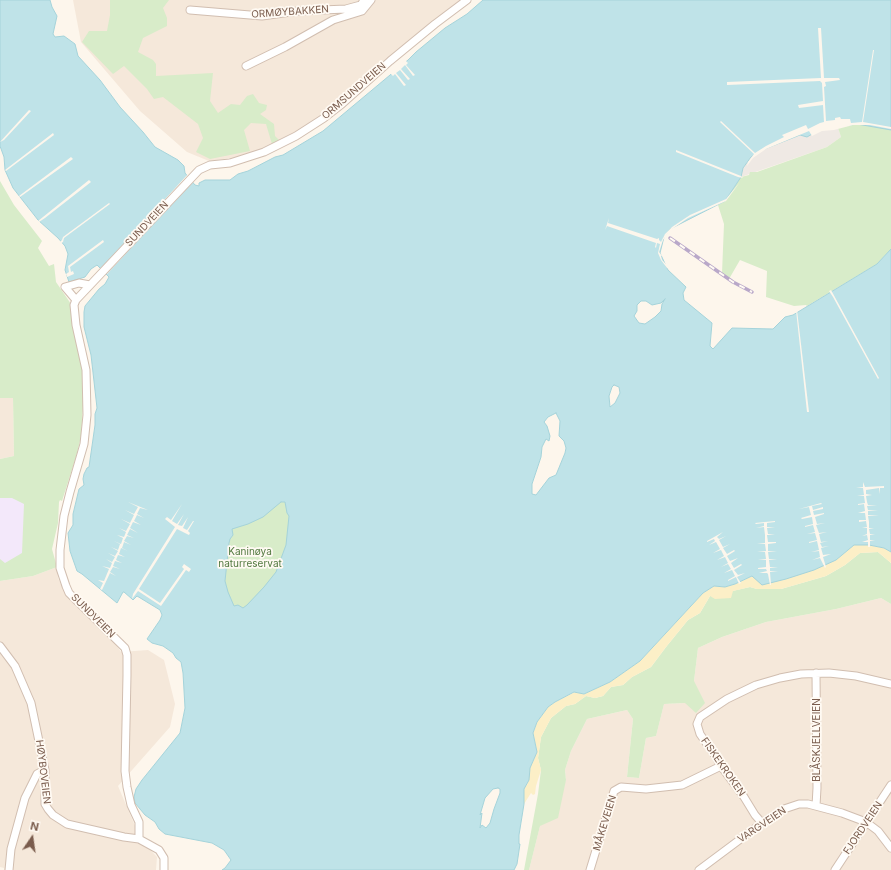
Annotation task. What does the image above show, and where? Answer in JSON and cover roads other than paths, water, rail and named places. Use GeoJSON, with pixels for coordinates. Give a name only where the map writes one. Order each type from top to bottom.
{"type":"FeatureCollection","features":[{"type":"Feature","properties":{"kind":"street","name":"ORMØYBAKKEN"},"geometry":{"type":"LineString","coordinates":[[190,10],[262,16],[298,11],[346,8],[361,5],[364,0]]}},
{"type":"Feature","properties":{"kind":"street","name":"ORMØYBAKKEN"},"geometry":{"type":"LineString","coordinates":[[246,66],[286,47],[333,20],[362,11],[371,0]]}},
{"type":"Feature","properties":{"kind":"street","name":"ORMSUNDVEIEN"},"geometry":{"type":"LineString","coordinates":[[205,166],[237,161],[264,152],[296,136],[342,104],[390,61],[467,0]]}},
{"type":"Feature","properties":{"kind":"street","name":"SUNDVEIEN"},"geometry":{"type":"LineString","coordinates":[[139,838],[138,822],[126,787],[125,771],[128,675],[127,655],[125,648],[69,593],[60,568],[60,545],[64,516],[84,444],[88,415],[86,370],[76,325],[74,305],[76,300],[198,170],[205,166]]}},
{"type":"Feature","properties":{"kind":"street"},"geometry":{"type":"LineString","coordinates":[[76,300],[65,287],[79,282],[90,285]]}},
{"type":"Feature","properties":{"kind":"street","name":"HØYBOVEIEN"},"geometry":{"type":"LineString","coordinates":[[0,646],[15,666],[29,696],[35,714],[45,770],[45,804],[48,810],[53,815],[68,824],[124,837],[139,838]]}},
{"type":"Feature","properties":{"kind":"street","name":"FISKEKROKEN"},"geometry":{"type":"LineString","coordinates":[[762,823],[721,766],[697,728],[700,717],[727,699],[756,685],[801,674],[816,673],[856,676],[891,684]]}},
{"type":"Feature","properties":{"kind":"street","name":"BLÅSKJELLVEIEN"},"geometry":{"type":"LineString","coordinates":[[816,673],[816,806]]}},
{"type":"Feature","properties":{"kind":"street","name":"MÅKEVEIEN"},"geometry":{"type":"LineString","coordinates":[[590,870],[614,791],[621,787],[646,789],[682,785],[721,766]]}},
{"type":"Feature","properties":{"kind":"street"},"geometry":{"type":"LineString","coordinates":[[9,870],[11,849],[25,798],[37,774],[45,770]]}},
{"type":"Feature","properties":{"kind":"street","name":"FJORDVEIEN"},"geometry":{"type":"LineString","coordinates":[[835,870],[891,785]]}},
{"type":"Feature","properties":{"kind":"street","name":"VARGVEIEN"},"geometry":{"type":"LineString","coordinates":[[699,870],[762,823],[784,809],[799,804],[816,806],[842,813],[866,822],[878,831],[891,848]]}},
{"type":"Feature","properties":{"kind":"street"},"geometry":{"type":"LineString","coordinates":[[139,838],[160,850],[164,858],[164,870]]}},
{"type":"Feature","properties":{"kind":"water"},"geometry":{"type":"Polygon","coordinates":[[[0,0],[50,0],[57,16],[53,34],[55,37],[64,36],[75,44],[78,56],[100,80],[120,107],[155,147],[178,160],[184,166],[185,173],[195,185],[199,186],[199,183],[205,180],[230,180],[238,174],[248,171],[275,157],[283,155],[323,131],[445,28],[467,14],[483,0],[891,0],[891,130],[857,124],[821,129],[807,137],[800,135],[762,150],[751,157],[743,168],[741,177],[725,201],[670,229],[664,237],[660,253],[668,270],[686,287],[683,293],[684,300],[712,323],[710,346],[713,349],[732,328],[773,329],[785,317],[793,315],[877,264],[891,249],[891,552],[884,548],[869,545],[854,545],[836,560],[814,570],[786,579],[762,585],[752,576],[725,587],[714,586],[703,593],[640,661],[610,682],[584,694],[574,692],[548,707],[537,722],[533,733],[537,752],[530,768],[529,780],[524,789],[524,804],[519,835],[520,844],[517,864],[514,870],[222,870],[231,860],[224,850],[212,843],[165,834],[135,803],[134,797],[136,789],[180,733],[185,708],[181,662],[173,653],[163,646],[152,643],[147,639],[160,620],[162,615],[160,610],[137,596],[133,600],[124,592],[117,603],[77,571],[70,551],[68,533],[73,525],[73,514],[79,489],[84,485],[84,474],[89,467],[97,408],[91,355],[84,327],[84,312],[85,306],[105,284],[109,277],[97,265],[91,269],[85,277],[69,282],[65,270],[68,254],[65,246],[38,220],[13,188],[5,170],[4,157],[0,146],[0,0]],[[665,299],[661,303],[652,305],[646,301],[641,301],[637,305],[637,311],[634,316],[639,323],[645,324],[661,311],[662,304],[665,299]],[[614,385],[609,396],[610,407],[615,403],[620,393],[619,387],[614,385]],[[556,413],[548,417],[544,422],[550,436],[549,441],[546,439],[542,447],[541,457],[532,484],[532,494],[536,495],[549,478],[556,475],[566,448],[564,441],[559,436],[560,421],[556,413]],[[281,502],[263,517],[232,529],[233,535],[229,543],[225,581],[234,606],[238,605],[243,608],[264,587],[276,572],[286,545],[289,516],[285,502],[281,502]],[[493,789],[485,798],[480,815],[482,813],[480,828],[482,825],[486,828],[490,823],[500,789],[493,789]]]}},
{"type":"Feature","properties":{"kind":"railway"},"geometry":{"type":"LineString","coordinates":[[670,238],[733,282],[752,292]]}},
{"type":"Feature","properties":{"kind":"park label","name":"Kaninøya naturreservat"},"geometry":{"type":"Point","coordinates":[250,558]}}]}
